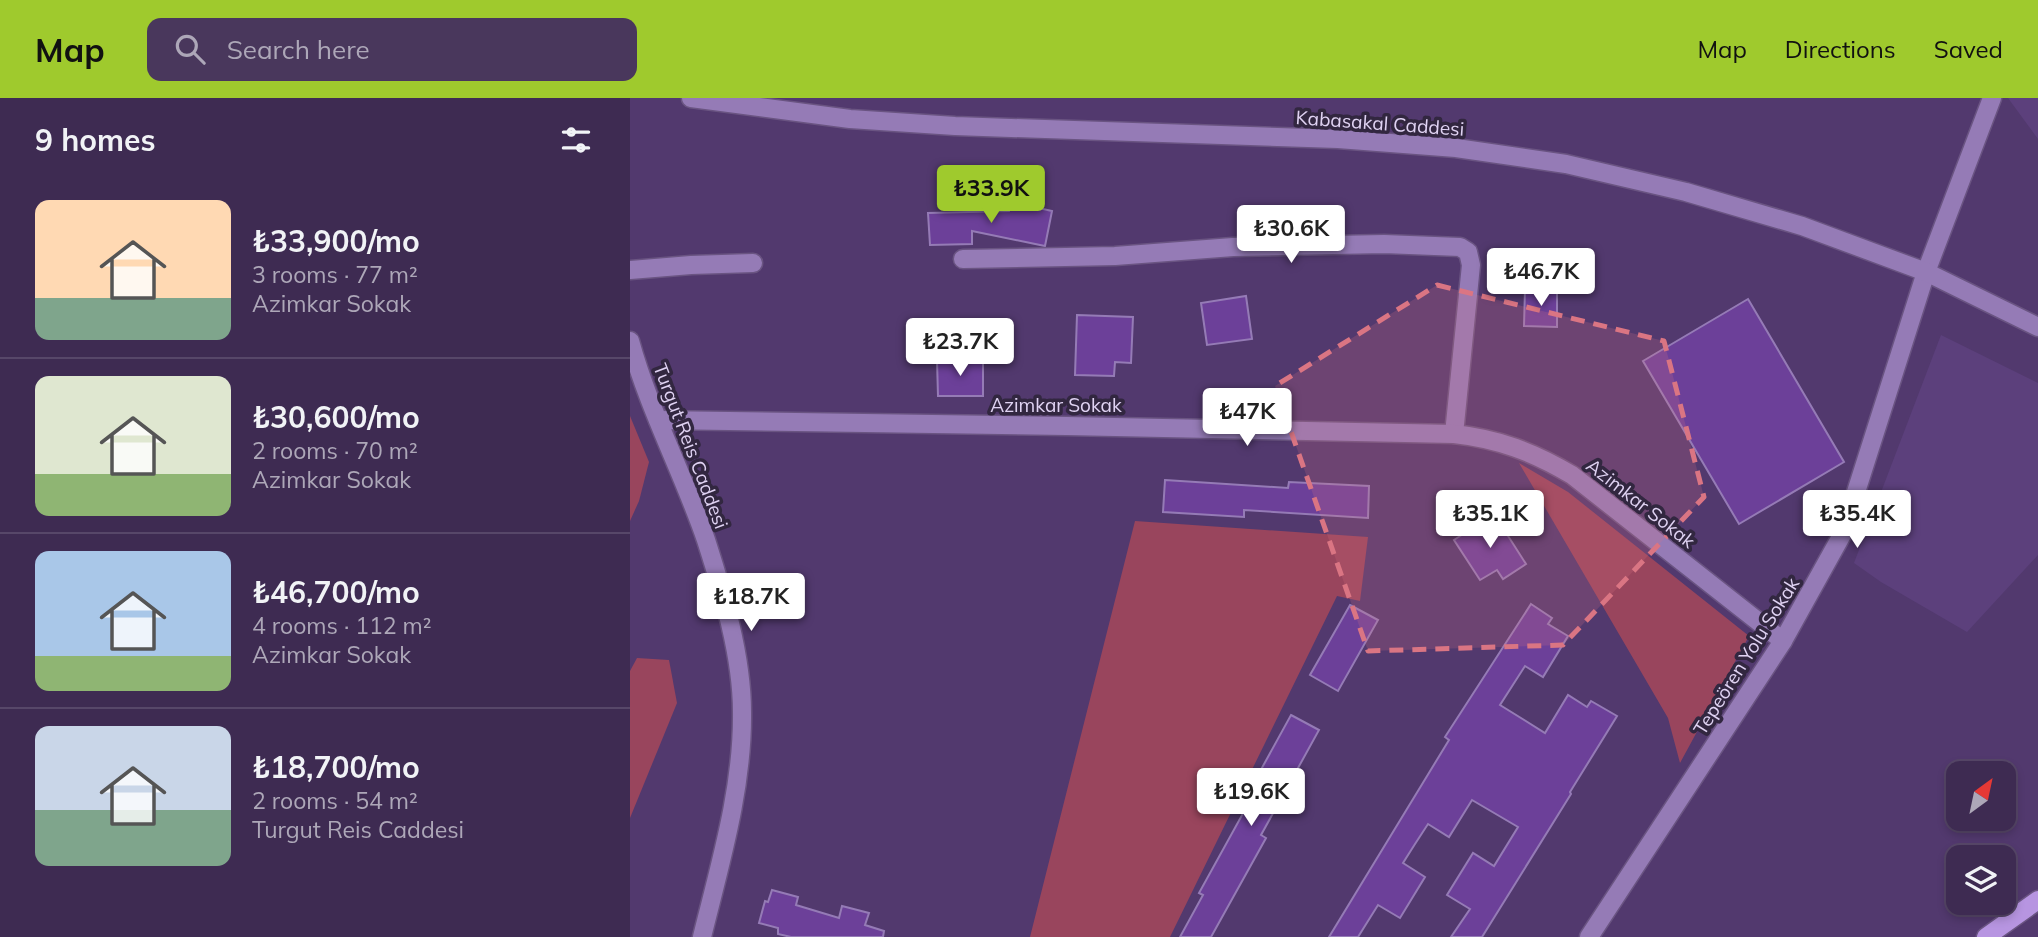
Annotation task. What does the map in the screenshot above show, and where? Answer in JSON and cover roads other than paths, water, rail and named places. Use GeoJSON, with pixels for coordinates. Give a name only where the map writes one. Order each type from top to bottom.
{"type":"FeatureCollection","features":[{"type":"Feature","properties":{"kind":"main road"},"geometry":{"type":"LineString","coordinates":[[1986,937],[2038,900]]}},
{"type":"Feature","properties":{"kind":"street","name":"Kabasakal Caddesi"},"geometry":{"type":"LineString","coordinates":[[691,98],[850,119],[955,126],[1338,139],[1455,148],[1566,164],[1686,192],[1802,226],[1926,272],[2038,327]]}},
{"type":"Feature","properties":{"kind":"street","name":"Tepeören Yolu Sokak"},"geometry":{"type":"LineString","coordinates":[[1589,937],[1783,641],[1843,533],[1926,272],[1992,98]]}},
{"type":"Feature","properties":{"kind":"street"},"geometry":{"type":"LineString","coordinates":[[962,259],[1115,256],[1164,251],[1384,244],[1460,247],[1468,252],[1471,265],[1454,434]]}},
{"type":"Feature","properties":{"kind":"street"},"geometry":{"type":"LineString","coordinates":[[630,271],[753,262]]}},
{"type":"Feature","properties":{"kind":"street","name":"Turgut Reis Caddesi"},"geometry":{"type":"LineString","coordinates":[[630,341],[657,420],[705,538],[736,654],[743,710],[740,759],[732,808],[702,937]]}},
{"type":"Feature","properties":{"kind":"street","name":"Azimkar Sokak"},"geometry":{"type":"LineString","coordinates":[[657,420],[1150,426],[1454,434],[1509,444],[1572,475],[1783,641]]}}]}
